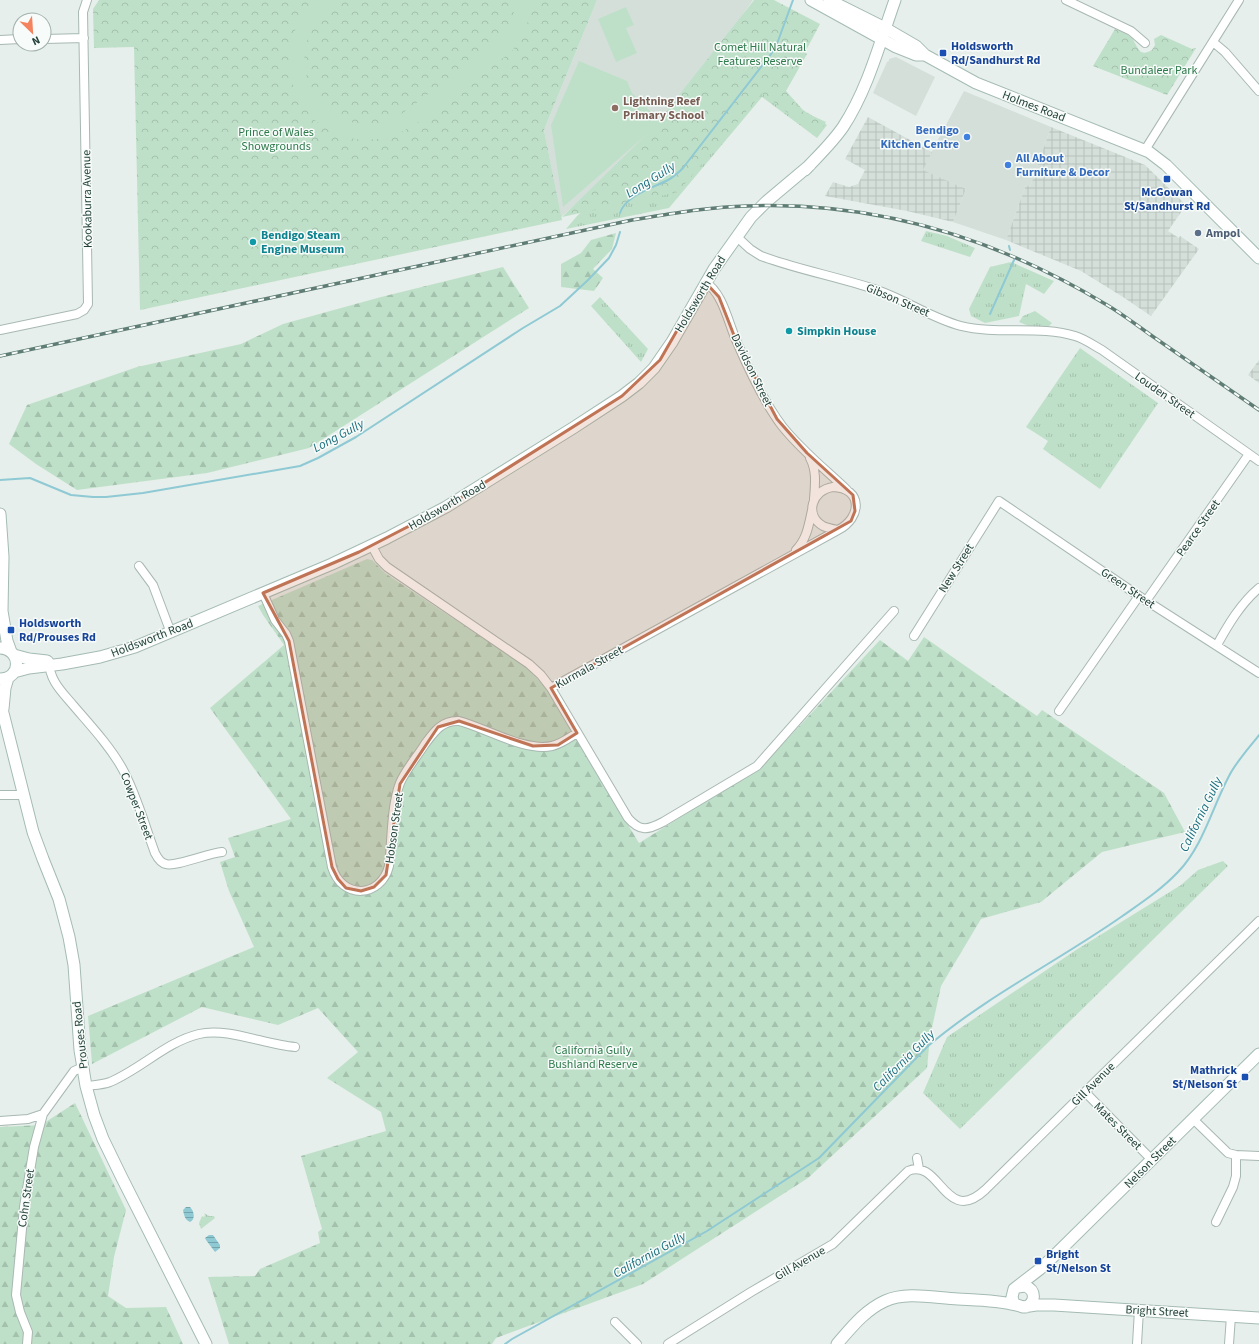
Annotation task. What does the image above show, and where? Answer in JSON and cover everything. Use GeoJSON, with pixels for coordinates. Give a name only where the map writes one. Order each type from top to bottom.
{"type":"FeatureCollection","features":[{"type":"Feature","properties":{"kind":"main road","name":"Holmes Road"},"geometry":{"type":"LineString","coordinates":[[811,0],[909,53],[916,56],[925,55]]}},
{"type":"Feature","properties":{"kind":"main road","name":"Holmes Road"},"geometry":{"type":"LineString","coordinates":[[829,0],[885,28],[916,46],[925,55],[984,87],[1145,150],[1169,168],[1259,258]]}},
{"type":"Feature","properties":{"kind":"main road","name":"Holdsworth Road"},"geometry":{"type":"LineString","coordinates":[[7,676],[29,668],[77,661],[135,647],[171,633],[372,546],[471,492],[631,390],[660,360],[678,332],[705,282],[719,260],[737,237],[782,195],[835,138],[849,118],[866,81],[895,0]]}},
{"type":"Feature","properties":{"kind":"main road"},"geometry":{"type":"LineString","coordinates":[[0,514],[3,557],[1,616],[7,641],[12,653]]}},
{"type":"Feature","properties":{"kind":"main road","name":"Holdsworth Road"},"geometry":{"type":"LineString","coordinates":[[0,648],[7,649],[12,653],[29,659],[49,664]]}},
{"type":"Feature","properties":{"kind":"main road","name":"Prouses Road"},"geometry":{"type":"LineString","coordinates":[[12,653],[17,663],[7,676],[2,705],[23,795],[37,843],[61,905],[71,943],[74,965],[78,1032],[86,1086],[94,1115],[107,1148],[206,1344]]}},
{"type":"Feature","properties":{"kind":"main road","name":"Nelson Street"},"geometry":{"type":"LineString","coordinates":[[1015,1289],[1040,1269],[1259,1054]]}},
{"type":"Feature","properties":{"kind":"main road","name":"Nelson Street"},"geometry":{"type":"LineString","coordinates":[[1033,1292],[1034,1281],[1040,1269]]}},
{"type":"Feature","properties":{"kind":"main road"},"geometry":{"type":"LineString","coordinates":[[1026,1286],[1033,1292],[1033,1301],[1021,1306],[1012,1299],[1015,1289],[1026,1286]]}},
{"type":"Feature","properties":{"kind":"main road","name":"Bright Street"},"geometry":{"type":"LineString","coordinates":[[991,1301],[1004,1297],[1015,1289]]}},
{"type":"Feature","properties":{"kind":"main road","name":"Bright Street"},"geometry":{"type":"LineString","coordinates":[[1033,1292],[1041,1300],[1054,1305]]}},
{"type":"Feature","properties":{"kind":"main road","name":"Bright Street"},"geometry":{"type":"LineString","coordinates":[[837,1344],[866,1313],[878,1304],[892,1298],[915,1297],[991,1301],[1021,1306],[1054,1305],[1259,1318]]}},
{"type":"Feature","properties":{"kind":"street","name":"Kookaburra Avenue"},"geometry":{"type":"LineString","coordinates":[[0,330],[77,314],[84,310],[88,304],[83,12],[88,0]]}},
{"type":"Feature","properties":{"kind":"street"},"geometry":{"type":"LineString","coordinates":[[1066,0],[1131,31],[1145,43]]}},
{"type":"Feature","properties":{"kind":"street"},"geometry":{"type":"LineString","coordinates":[[1145,150],[1239,0]]}},
{"type":"Feature","properties":{"kind":"street"},"geometry":{"type":"LineString","coordinates":[[52,39],[84,38]]}},
{"type":"Feature","properties":{"kind":"street"},"geometry":{"type":"LineString","coordinates":[[0,40],[12,39]]}},
{"type":"Feature","properties":{"kind":"street"},"geometry":{"type":"LineString","coordinates":[[1213,42],[1222,49],[1259,91]]}},
{"type":"Feature","properties":{"kind":"street","name":"Gibson Street"},"geometry":{"type":"LineString","coordinates":[[737,237],[750,249],[761,256],[878,290],[961,326],[993,330],[1067,334]]}},
{"type":"Feature","properties":{"kind":"street","name":"Davidson Street"},"geometry":{"type":"LineString","coordinates":[[705,282],[712,287],[719,297],[737,343],[771,409],[783,427],[807,453],[847,490]]}},
{"type":"Feature","properties":{"kind":"street","name":"Louden Street"},"geometry":{"type":"LineString","coordinates":[[1067,334],[1083,339],[1102,350],[1259,461]]}},
{"type":"Feature","properties":{"kind":"street","name":"Davidson Street"},"geometry":{"type":"LineString","coordinates":[[807,453],[814,470],[815,483],[813,505]]}},
{"type":"Feature","properties":{"kind":"street","name":"Pearce Street"},"geometry":{"type":"LineString","coordinates":[[1146,601],[1249,454]]}},
{"type":"Feature","properties":{"kind":"street"},"geometry":{"type":"LineString","coordinates":[[833,487],[847,490],[853,495],[855,507],[854,515],[846,525],[838,530],[831,529],[821,524],[814,516],[813,505],[816,495],[824,489],[833,487]]}},
{"type":"Feature","properties":{"kind":"street","name":"Green Street"},"geometry":{"type":"LineString","coordinates":[[999,501],[1138,596],[1259,673]]}},
{"type":"Feature","properties":{"kind":"street","name":"New Street"},"geometry":{"type":"LineString","coordinates":[[914,636],[999,501]]}},
{"type":"Feature","properties":{"kind":"street","name":"Kurmala Street"},"geometry":{"type":"LineString","coordinates":[[788,558],[802,543],[813,505]]}},
{"type":"Feature","properties":{"kind":"street","name":"Kurmala Street"},"geometry":{"type":"LineString","coordinates":[[372,546],[379,559],[387,567],[529,664],[542,675],[551,688],[838,530]]}},
{"type":"Feature","properties":{"kind":"street"},"geometry":{"type":"LineString","coordinates":[[139,566],[153,585],[171,633]]}},
{"type":"Feature","properties":{"kind":"street"},"geometry":{"type":"LineString","coordinates":[[1217,645],[1234,617],[1252,594],[1259,588]]}},
{"type":"Feature","properties":{"kind":"street","name":"Hobson Street"},"geometry":{"type":"LineString","coordinates":[[263,593],[275,620],[286,634],[289,641],[332,867],[341,883],[350,889],[361,891],[370,888],[381,882],[386,875],[389,866],[396,803],[400,784],[409,768],[438,727],[450,722],[459,721],[521,743],[539,747],[558,744],[577,733]]}},
{"type":"Feature","properties":{"kind":"street"},"geometry":{"type":"LineString","coordinates":[[1059,712],[1138,596]]}},
{"type":"Feature","properties":{"kind":"street"},"geometry":{"type":"LineString","coordinates":[[551,688],[628,818],[638,827],[644,828],[656,826],[757,766],[894,611]]}},
{"type":"Feature","properties":{"kind":"street","name":"Cowper Street"},"geometry":{"type":"LineString","coordinates":[[49,664],[52,676],[57,686],[112,753],[122,768],[129,782],[155,853],[159,860],[163,863],[171,865],[222,852]]}},
{"type":"Feature","properties":{"kind":"street"},"geometry":{"type":"LineString","coordinates":[[0,795],[23,795]]}},
{"type":"Feature","properties":{"kind":"street","name":"Gill Avenue"},"geometry":{"type":"LineString","coordinates":[[668,1344],[751,1292],[833,1244],[908,1171],[919,1169],[930,1175],[950,1196],[960,1201],[970,1201],[985,1190],[1259,921]]}},
{"type":"Feature","properties":{"kind":"street"},"geometry":{"type":"LineString","coordinates":[[86,1086],[106,1083],[114,1080],[173,1046],[199,1034],[224,1033],[295,1047]]}},
{"type":"Feature","properties":{"kind":"street","name":"Cohn Street"},"geometry":{"type":"LineString","coordinates":[[27,1344],[28,1332],[20,1312],[16,1295],[24,1207],[34,1146],[43,1114],[74,1071],[83,1067]]}},
{"type":"Feature","properties":{"kind":"street","name":"Mates Street"},"geometry":{"type":"LineString","coordinates":[[1085,1092],[1152,1160]]}},
{"type":"Feature","properties":{"kind":"street"},"geometry":{"type":"LineString","coordinates":[[0,1121],[28,1119],[43,1114]]}},
{"type":"Feature","properties":{"kind":"street"},"geometry":{"type":"LineString","coordinates":[[1193,1119],[1224,1151],[1236,1155],[1259,1156]]}},
{"type":"Feature","properties":{"kind":"street"},"geometry":{"type":"LineString","coordinates":[[1216,1222],[1235,1181],[1236,1155]]}},
{"type":"Feature","properties":{"kind":"street"},"geometry":{"type":"LineString","coordinates":[[917,1158],[919,1169]]}},
{"type":"Feature","properties":{"kind":"street"},"geometry":{"type":"LineString","coordinates":[[1137,1344],[1139,1310]]}},
{"type":"Feature","properties":{"kind":"street"},"geometry":{"type":"LineString","coordinates":[[1229,1344],[1231,1316]]}},
{"type":"Feature","properties":{"kind":"street"},"geometry":{"type":"LineString","coordinates":[[615,1322],[637,1344]]}},
{"type":"Feature","properties":{"kind":"highlighted area"},"geometry":{"type":"Polygon","coordinates":[[[705,282],[719,297],[737,343],[777,419],[807,453],[853,495],[855,511],[851,521],[551,688],[577,733],[558,745],[533,746],[459,721],[438,727],[400,784],[386,875],[374,887],[361,891],[346,888],[338,879],[332,867],[289,641],[263,593],[359,552],[446,507],[622,396],[660,360],[705,282]]]}},
{"type":"Feature","properties":{"kind":"shaded area","name":"Lightning Reef Primary School"},"geometry":{"type":"Polygon","coordinates":[[[597,0],[753,0],[662,129],[561,217],[544,130],[597,0]]]}},
{"type":"Feature","properties":{"kind":"shaded area"},"geometry":{"type":"Polygon","coordinates":[[[896,57],[935,77],[916,116],[873,93],[887,62],[889,59],[896,57]]]}},
{"type":"Feature","properties":{"kind":"shaded area"},"geometry":{"type":"Polygon","coordinates":[[[964,91],[1051,127],[1030,187],[1026,185],[1006,240],[953,222],[966,189],[922,170],[964,91]]]}},
{"type":"Feature","properties":{"kind":"shaded area"},"geometry":{"type":"Polygon","coordinates":[[[868,117],[932,152],[923,170],[966,189],[953,222],[907,211],[825,196],[833,182],[849,187],[858,184],[865,170],[845,159],[868,117]]]}},
{"type":"Feature","properties":{"kind":"shaded area"},"geometry":{"type":"Polygon","coordinates":[[[1051,127],[1145,165],[1186,205],[1168,231],[1179,238],[1180,236],[1199,249],[1151,316],[1081,271],[1006,240],[1026,185],[1030,187],[1051,127]]]}},
{"type":"Feature","properties":{"kind":"shaded area"},"geometry":{"type":"Polygon","coordinates":[[[1259,360],[1259,383],[1248,375],[1259,360]]]}},
{"type":"Feature","properties":{"kind":"green space","name":"Prince of Wales Showgrounds"},"geometry":{"type":"Polygon","coordinates":[[[99,0],[597,0],[544,130],[562,220],[140,310],[134,47],[94,48],[93,9],[99,0]]]}},
{"type":"Feature","properties":{"kind":"green space"},"geometry":{"type":"Polygon","coordinates":[[[315,0],[340,0],[322,13],[312,28],[305,54],[306,74],[314,93],[326,108],[342,119],[360,124],[380,123],[400,115],[501,40],[511,21],[516,0],[531,0],[531,7],[526,27],[512,51],[409,128],[392,136],[365,140],[339,135],[323,127],[312,118],[293,86],[289,71],[289,57],[292,39],[299,22],[315,0]]]}},
{"type":"Feature","properties":{"kind":"green space","name":"Comet Hill Natural Features Reserve"},"geometry":{"type":"Polygon","coordinates":[[[754,0],[774,0],[820,24],[785,90],[800,110],[826,122],[818,136],[762,93],[678,192],[562,217],[653,128],[754,0]]]}},
{"type":"Feature","properties":{"kind":"green space"},"geometry":{"type":"Polygon","coordinates":[[[626,7],[634,25],[626,28],[637,53],[616,62],[598,19],[626,7]]]}},
{"type":"Feature","properties":{"kind":"green space","name":"Bundaleer Park"},"geometry":{"type":"Polygon","coordinates":[[[1115,29],[1132,38],[1139,50],[1144,53],[1152,50],[1155,45],[1154,39],[1161,35],[1192,49],[1196,48],[1167,95],[1093,66],[1115,29]]]}},
{"type":"Feature","properties":{"kind":"green space"},"geometry":{"type":"Polygon","coordinates":[[[798,41],[807,54],[786,91],[803,110],[827,125],[817,138],[762,97],[669,208],[566,229],[577,216],[595,200],[798,41]]]}},
{"type":"Feature","properties":{"kind":"green space"},"geometry":{"type":"Polygon","coordinates":[[[579,61],[627,81],[632,93],[661,122],[563,207],[551,125],[579,61]]]}},
{"type":"Feature","properties":{"kind":"green space"},"geometry":{"type":"Polygon","coordinates":[[[926,231],[947,236],[975,248],[970,257],[921,241],[926,231]]]}},
{"type":"Feature","properties":{"kind":"green space"},"geometry":{"type":"Polygon","coordinates":[[[616,233],[612,249],[593,269],[603,278],[594,291],[561,287],[561,264],[581,253],[591,240],[616,233]]]}},
{"type":"Feature","properties":{"kind":"green space"},"geometry":{"type":"Polygon","coordinates":[[[1011,262],[1054,281],[1044,294],[1026,284],[1019,316],[985,323],[971,316],[969,309],[990,267],[1011,262]]]}},
{"type":"Feature","properties":{"kind":"green space"},"geometry":{"type":"Polygon","coordinates":[[[503,267],[529,308],[309,448],[207,473],[77,490],[36,464],[9,444],[27,405],[137,367],[241,344],[283,324],[381,297],[503,267]]]}},
{"type":"Feature","properties":{"kind":"green space"},"geometry":{"type":"Polygon","coordinates":[[[600,297],[648,349],[641,362],[591,306],[600,297]]]}},
{"type":"Feature","properties":{"kind":"green space"},"geometry":{"type":"Polygon","coordinates":[[[1035,311],[1052,323],[1048,327],[1031,327],[1019,322],[1023,316],[1035,311]]]}},
{"type":"Feature","properties":{"kind":"green space"},"geometry":{"type":"Polygon","coordinates":[[[1080,348],[1158,403],[1100,489],[1043,449],[1048,441],[1026,427],[1080,348]]]}},
{"type":"Feature","properties":{"kind":"green space","name":"California Gully Bushland Reserve"},"geometry":{"type":"Polygon","coordinates":[[[367,559],[372,560],[385,573],[481,637],[482,635],[526,667],[544,686],[639,843],[761,767],[880,640],[908,661],[924,637],[1037,716],[1042,710],[1164,793],[1185,832],[1102,852],[1041,902],[981,919],[941,986],[930,1037],[927,1068],[808,1178],[643,1284],[496,1338],[492,1344],[229,1344],[208,1277],[255,1276],[260,1269],[320,1243],[318,1232],[322,1229],[301,1156],[386,1131],[381,1112],[327,1078],[358,1052],[318,1008],[278,1025],[202,1007],[92,1064],[88,1016],[254,947],[229,891],[220,862],[235,857],[228,838],[291,819],[210,708],[284,645],[258,606],[367,559]]]}},
{"type":"Feature","properties":{"kind":"green space"},"geometry":{"type":"Polygon","coordinates":[[[1223,861],[1228,866],[960,1129],[923,1093],[947,1037],[1076,950],[1181,885],[1198,870],[1223,861]]]}},
{"type":"Feature","properties":{"kind":"green space"},"geometry":{"type":"Polygon","coordinates":[[[75,1103],[126,1210],[114,1257],[108,1296],[126,1308],[166,1307],[183,1344],[0,1344],[0,1127],[41,1125],[75,1103]]]}},
{"type":"Feature","properties":{"kind":"green space"},"geometry":{"type":"Polygon","coordinates":[[[204,1213],[209,1216],[214,1216],[215,1218],[201,1229],[199,1223],[202,1216],[204,1217],[205,1215],[204,1213]]]}},
{"type":"Feature","properties":{"kind":"water"},"geometry":{"type":"Polygon","coordinates":[[[186,1207],[190,1207],[193,1211],[194,1217],[190,1222],[186,1219],[184,1214],[183,1210],[186,1207]]]}},
{"type":"Feature","properties":{"kind":"water"},"geometry":{"type":"Polygon","coordinates":[[[209,1235],[213,1235],[220,1245],[220,1248],[215,1252],[205,1238],[209,1235]]]}},
{"type":"Feature","properties":{"kind":"waterway","name":"Long Gully"},"geometry":{"type":"LineString","coordinates":[[620,213],[628,201],[670,179],[683,168],[771,54],[778,41],[793,0]]}},
{"type":"Feature","properties":{"kind":"waterway","name":"Long Gully"},"geometry":{"type":"LineString","coordinates":[[0,480],[30,478],[71,495],[106,497],[143,493],[300,466],[356,437],[523,328],[560,306],[609,258],[616,245],[620,232]]}},
{"type":"Feature","properties":{"kind":"waterway"},"geometry":{"type":"LineString","coordinates":[[1009,246],[1010,250]]}},
{"type":"Feature","properties":{"kind":"waterway"},"geometry":{"type":"LineString","coordinates":[[990,314],[1014,260]]}},
{"type":"Feature","properties":{"kind":"waterway","name":"California Gully"},"geometry":{"type":"LineString","coordinates":[[505,1344],[707,1231],[819,1158],[928,1046],[974,1011],[1097,933],[1136,907],[1158,890],[1187,862],[1201,839],[1232,771],[1259,735]]}},
{"type":"Feature","properties":{"kind":"railway"},"geometry":{"type":"LineString","coordinates":[[0,356],[632,220],[718,208],[747,206],[796,206],[843,210],[889,217],[934,228],[979,243],[1022,261],[1065,281],[1113,309],[1259,410]]}},
{"type":"Feature","properties":{"kind":"place","name":"Holdsworth Rd/Sandhurst Rd"},"geometry":{"type":"Point","coordinates":[943,53]}},
{"type":"Feature","properties":{"kind":"place","name":"Lightning Reef Primary School"},"geometry":{"type":"Point","coordinates":[615,108]}},
{"type":"Feature","properties":{"kind":"place","name":"Bendigo Kitchen Centre"},"geometry":{"type":"Point","coordinates":[967,137]}},
{"type":"Feature","properties":{"kind":"place","name":"All About Furniture & Decor"},"geometry":{"type":"Point","coordinates":[1008,165]}},
{"type":"Feature","properties":{"kind":"place","name":"McGowan St/Sandhurst Rd"},"geometry":{"type":"Point","coordinates":[1167,179]}},
{"type":"Feature","properties":{"kind":"place","name":"Ampol"},"geometry":{"type":"Point","coordinates":[1198,233]}},
{"type":"Feature","properties":{"kind":"place","name":"Bendigo Steam Engine Museum"},"geometry":{"type":"Point","coordinates":[253,242]}},
{"type":"Feature","properties":{"kind":"place","name":"Simpkin House"},"geometry":{"type":"Point","coordinates":[789,331]}},
{"type":"Feature","properties":{"kind":"place","name":"Holdsworth Rd/Prouses Rd"},"geometry":{"type":"Point","coordinates":[11,630]}},
{"type":"Feature","properties":{"kind":"place","name":"Mathrick St/Nelson St"},"geometry":{"type":"Point","coordinates":[1245,1077]}},
{"type":"Feature","properties":{"kind":"place","name":"Bright St/Nelson St"},"geometry":{"type":"Point","coordinates":[1038,1261]}}]}
